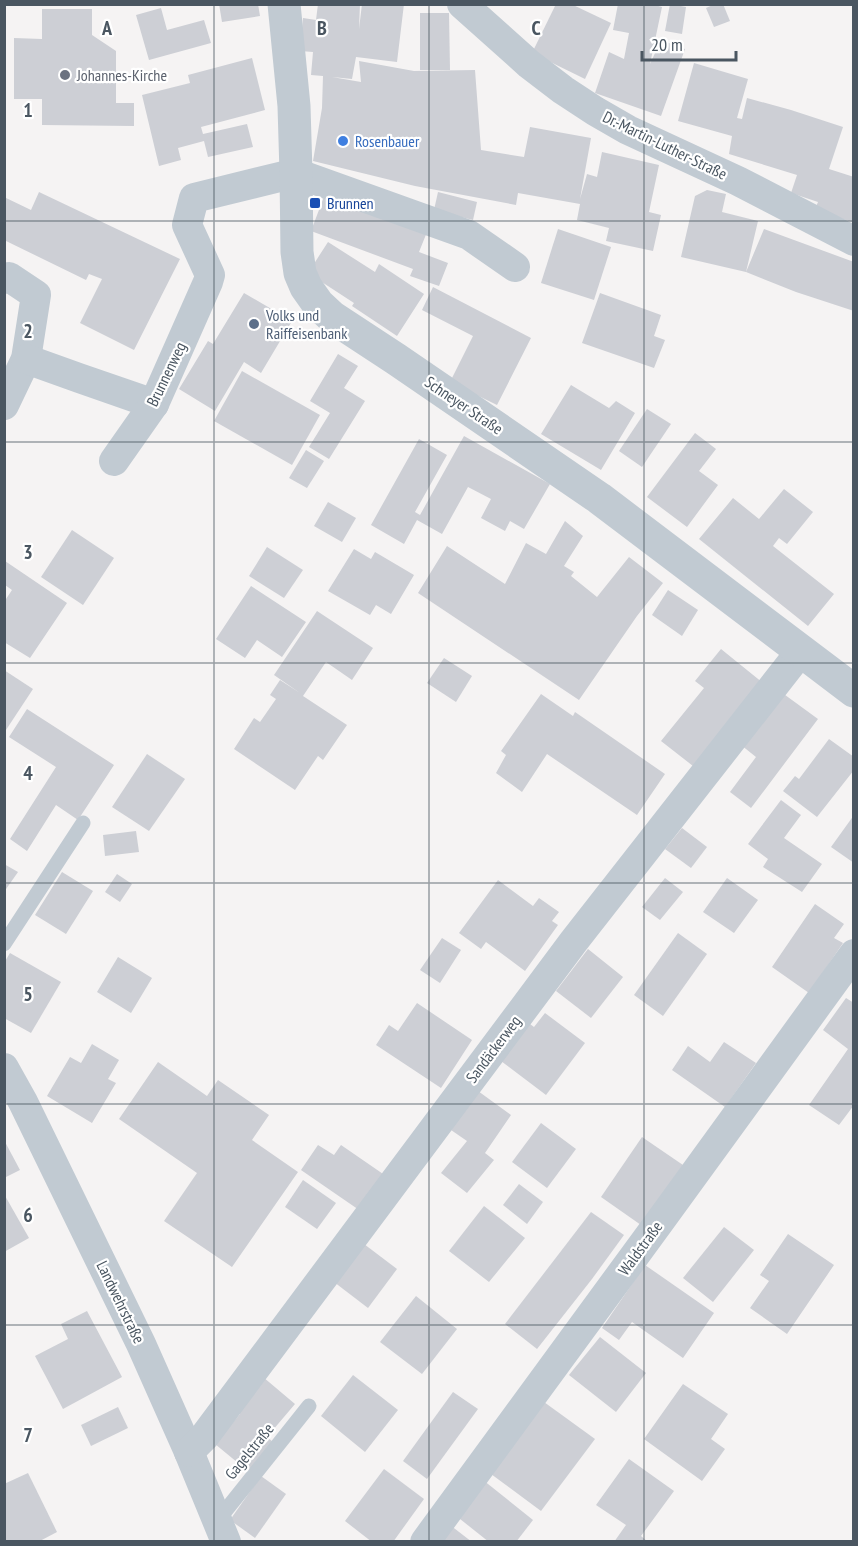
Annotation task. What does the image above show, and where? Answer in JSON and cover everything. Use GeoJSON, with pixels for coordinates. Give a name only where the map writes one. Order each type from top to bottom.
{"type":"FeatureCollection","features":[{"type":"Feature","properties":{"kind":"street","name":"Schneyer Straße"},"geometry":{"type":"LineString","coordinates":[[284,4],[294,106],[297,252],[306,287],[318,304],[332,317],[598,498],[854,691]]}},
{"type":"Feature","properties":{"kind":"street","name":"Dr.-Martin-Luther-Straße"},"geometry":{"type":"LineString","coordinates":[[462,4],[529,64],[595,111],[628,130],[738,182],[854,241]]}},
{"type":"Feature","properties":{"kind":"street","name":"Brunnenweg"},"geometry":{"type":"LineString","coordinates":[[114,461],[153,404],[208,282],[210,275],[187,225],[194,198],[296,173]]}},
{"type":"Feature","properties":{"kind":"street"},"geometry":{"type":"LineString","coordinates":[[296,173],[469,235],[515,267]]}},
{"type":"Feature","properties":{"kind":"street"},"geometry":{"type":"LineString","coordinates":[[4,279],[9,277],[36,295],[12,381],[79,378],[153,404]]}},
{"type":"Feature","properties":{"kind":"street","name":"Sandäckerweg"},"geometry":{"type":"LineString","coordinates":[[189,1452],[204,1437],[574,940],[801,651]]}},
{"type":"Feature","properties":{"kind":"street","name":"Waldstraße"},"geometry":{"type":"LineString","coordinates":[[425,1542],[854,954]]}},
{"type":"Feature","properties":{"kind":"street","name":"Landwehrstraße"},"geometry":{"type":"LineString","coordinates":[[4,1068],[23,1102],[141,1344],[189,1452],[219,1533]]}},
{"type":"Feature","properties":{"kind":"lane"},"geometry":{"type":"LineString","coordinates":[[4,944],[83,823]]}},
{"type":"Feature","properties":{"kind":"lane","name":"Gagelstraße"},"geometry":{"type":"LineString","coordinates":[[219,1533],[309,1406]]}},
{"type":"Feature","properties":{"kind":"building"},"geometry":{"type":"Polygon","coordinates":[[[219,4],[258,4],[260,16],[222,22],[219,4]]]}},
{"type":"Feature","properties":{"kind":"building"},"geometry":{"type":"Polygon","coordinates":[[[318,4],[360,4],[359,29],[362,4],[404,4],[397,62],[356,57],[352,79],[332,77],[361,82],[359,61],[414,71],[475,70],[481,150],[524,157],[530,127],[591,138],[580,199],[587,174],[597,177],[602,152],[659,165],[649,212],[661,215],[653,251],[606,241],[609,228],[577,220],[580,204],[518,193],[516,205],[415,186],[313,161],[322,108],[323,76],[311,75],[313,52],[300,51],[303,18],[316,20],[318,4]]]}},
{"type":"Feature","properties":{"kind":"building"},"geometry":{"type":"Polygon","coordinates":[[[556,4],[571,4],[611,23],[585,79],[532,53],[556,4]]]}},
{"type":"Feature","properties":{"kind":"building"},"geometry":{"type":"Polygon","coordinates":[[[618,4],[651,4],[662,7],[650,64],[661,40],[685,49],[661,116],[595,93],[609,52],[624,59],[629,33],[613,30],[618,4]]]}},
{"type":"Feature","properties":{"kind":"building"},"geometry":{"type":"Polygon","coordinates":[[[670,4],[686,7],[682,34],[665,31],[670,4]]]}},
{"type":"Feature","properties":{"kind":"building"},"geometry":{"type":"Polygon","coordinates":[[[715,4],[723,4],[730,21],[714,27],[706,8],[715,4]]]}},
{"type":"Feature","properties":{"kind":"building"},"geometry":{"type":"Polygon","coordinates":[[[161,8],[167,30],[204,20],[211,43],[149,60],[136,15],[161,8]]]}},
{"type":"Feature","properties":{"kind":"building","name":"Johannes-Kirche"},"geometry":{"type":"Polygon","coordinates":[[[42,9],[92,9],[92,35],[116,51],[116,103],[134,103],[134,126],[42,125],[42,99],[14,99],[14,38],[42,39],[42,9]]]}},
{"type":"Feature","properties":{"kind":"building"},"geometry":{"type":"Polygon","coordinates":[[[420,13],[449,13],[450,70],[420,70],[420,13]]]}},
{"type":"Feature","properties":{"kind":"building"},"geometry":{"type":"Polygon","coordinates":[[[252,58],[265,110],[201,127],[203,134],[247,124],[253,147],[208,157],[204,141],[178,148],[181,160],[159,166],[142,95],[190,83],[188,75],[252,58]]]}},
{"type":"Feature","properties":{"kind":"building"},"geometry":{"type":"Polygon","coordinates":[[[694,63],[748,79],[737,118],[742,119],[747,98],[843,127],[829,169],[854,177],[854,223],[815,209],[818,202],[791,193],[797,175],[729,154],[732,136],[678,121],[694,63]]]}},
{"type":"Feature","properties":{"kind":"building"},"geometry":{"type":"Polygon","coordinates":[[[707,190],[726,194],[722,212],[758,221],[746,272],[681,257],[695,196],[707,190]]]}},
{"type":"Feature","properties":{"kind":"building"},"geometry":{"type":"Polygon","coordinates":[[[39,192],[180,259],[134,350],[80,323],[102,279],[89,274],[86,280],[4,240],[4,197],[31,210],[39,192]]]}},
{"type":"Feature","properties":{"kind":"building"},"geometry":{"type":"Polygon","coordinates":[[[438,192],[477,202],[473,220],[434,210],[438,192]]]}},
{"type":"Feature","properties":{"kind":"building"},"geometry":{"type":"Polygon","coordinates":[[[325,194],[427,232],[419,252],[448,263],[439,286],[410,276],[413,269],[311,231],[325,194]]]}},
{"type":"Feature","properties":{"kind":"building"},"geometry":{"type":"Polygon","coordinates":[[[558,229],[611,247],[594,300],[541,283],[558,229]]]}},
{"type":"Feature","properties":{"kind":"building"},"geometry":{"type":"Polygon","coordinates":[[[764,229],[854,262],[854,311],[796,292],[746,272],[764,229]]]}},
{"type":"Feature","properties":{"kind":"building"},"geometry":{"type":"Polygon","coordinates":[[[328,242],[375,272],[379,264],[424,294],[397,336],[352,306],[354,303],[308,273],[328,242]]]}},
{"type":"Feature","properties":{"kind":"building"},"geometry":{"type":"Polygon","coordinates":[[[433,287],[531,338],[497,405],[450,382],[473,336],[422,310],[433,287]]]}},
{"type":"Feature","properties":{"kind":"building"},"geometry":{"type":"Polygon","coordinates":[[[244,293],[292,321],[261,373],[244,362],[215,411],[179,389],[208,341],[213,344],[244,293]]]}},
{"type":"Feature","properties":{"kind":"building"},"geometry":{"type":"Polygon","coordinates":[[[600,293],[661,315],[654,336],[665,340],[654,368],[582,343],[600,293]]]}},
{"type":"Feature","properties":{"kind":"building"},"geometry":{"type":"Polygon","coordinates":[[[338,354],[358,366],[344,388],[365,401],[329,459],[309,447],[330,413],[310,401],[338,354]]]}},
{"type":"Feature","properties":{"kind":"building"},"geometry":{"type":"Polygon","coordinates":[[[242,371],[320,415],[292,465],[214,421],[242,371]]]}},
{"type":"Feature","properties":{"kind":"building"},"geometry":{"type":"Polygon","coordinates":[[[571,385],[609,408],[616,401],[635,413],[601,470],[541,434],[571,385]]]}},
{"type":"Feature","properties":{"kind":"building"},"geometry":{"type":"Polygon","coordinates":[[[647,409],[671,424],[642,467],[619,451],[647,409]]]}},
{"type":"Feature","properties":{"kind":"building"},"geometry":{"type":"Polygon","coordinates":[[[695,433],[716,449],[699,471],[718,485],[687,527],[647,497],[695,433]]]}},
{"type":"Feature","properties":{"kind":"building"},"geometry":{"type":"Polygon","coordinates":[[[464,436],[550,484],[524,529],[510,521],[505,531],[481,518],[491,499],[468,487],[442,534],[417,520],[404,544],[371,525],[419,439],[447,455],[415,512],[420,515],[464,436]]]}},
{"type":"Feature","properties":{"kind":"building"},"geometry":{"type":"Polygon","coordinates":[[[306,450],[324,461],[307,488],[289,478],[306,450]]]}},
{"type":"Feature","properties":{"kind":"building"},"geometry":{"type":"Polygon","coordinates":[[[784,489],[813,512],[787,544],[779,538],[773,546],[834,594],[808,626],[699,539],[733,498],[759,519],[784,489]]]}},
{"type":"Feature","properties":{"kind":"building"},"geometry":{"type":"Polygon","coordinates":[[[328,502],[356,518],[342,542],[314,526],[328,502]]]}},
{"type":"Feature","properties":{"kind":"building"},"geometry":{"type":"Polygon","coordinates":[[[565,521],[583,536],[564,566],[574,572],[571,576],[597,597],[629,557],[663,583],[637,616],[579,700],[418,593],[447,546],[505,584],[526,543],[546,554],[565,521]]]}},
{"type":"Feature","properties":{"kind":"building"},"geometry":{"type":"Polygon","coordinates":[[[72,530],[114,558],[83,605],[41,577],[72,530]]]}},
{"type":"Feature","properties":{"kind":"building"},"geometry":{"type":"Polygon","coordinates":[[[267,547],[303,570],[284,598],[249,576],[267,547]]]}},
{"type":"Feature","properties":{"kind":"building"},"geometry":{"type":"Polygon","coordinates":[[[354,549],[371,559],[375,552],[414,575],[391,614],[376,605],[370,615],[328,591],[354,549]]]}},
{"type":"Feature","properties":{"kind":"building"},"geometry":{"type":"Polygon","coordinates":[[[5,561],[67,603],[30,658],[4,642],[4,602],[12,590],[5,585],[5,561]]]}},
{"type":"Feature","properties":{"kind":"building"},"geometry":{"type":"Polygon","coordinates":[[[251,586],[306,622],[282,657],[257,640],[245,658],[216,639],[251,586]]]}},
{"type":"Feature","properties":{"kind":"building"},"geometry":{"type":"Polygon","coordinates":[[[668,590],[698,610],[682,636],[652,615],[668,590]]]}},
{"type":"Feature","properties":{"kind":"building"},"geometry":{"type":"Polygon","coordinates":[[[317,611],[373,648],[352,680],[326,662],[303,696],[347,725],[323,760],[318,756],[295,790],[234,749],[254,718],[260,722],[276,699],[270,695],[280,680],[300,693],[274,675],[317,611]]]}},
{"type":"Feature","properties":{"kind":"building"},"geometry":{"type":"Polygon","coordinates":[[[721,649],[763,683],[693,766],[661,741],[704,688],[695,681],[721,649]]]}},
{"type":"Feature","properties":{"kind":"building"},"geometry":{"type":"Polygon","coordinates":[[[444,658],[472,676],[456,702],[427,683],[444,658]]]}},
{"type":"Feature","properties":{"kind":"building"},"geometry":{"type":"Polygon","coordinates":[[[4,670],[33,689],[4,733],[4,670]]]}},
{"type":"Feature","properties":{"kind":"building"},"geometry":{"type":"Polygon","coordinates":[[[781,692],[818,719],[751,808],[730,792],[756,757],[741,745],[781,692]]]}},
{"type":"Feature","properties":{"kind":"building"},"geometry":{"type":"Polygon","coordinates":[[[541,694],[573,716],[575,712],[665,774],[637,815],[547,754],[522,792],[496,773],[506,755],[501,751],[541,694]]]}},
{"type":"Feature","properties":{"kind":"building"},"geometry":{"type":"Polygon","coordinates":[[[27,709],[114,765],[78,820],[56,805],[27,851],[10,839],[56,767],[9,737],[27,709]]]}},
{"type":"Feature","properties":{"kind":"building"},"geometry":{"type":"Polygon","coordinates":[[[829,739],[854,757],[854,770],[817,817],[783,791],[795,776],[799,779],[829,739]]]}},
{"type":"Feature","properties":{"kind":"building"},"geometry":{"type":"Polygon","coordinates":[[[147,754],[185,779],[149,831],[112,807],[147,754]]]}},
{"type":"Feature","properties":{"kind":"building"},"geometry":{"type":"Polygon","coordinates":[[[781,800],[801,815],[784,838],[822,864],[802,892],[763,867],[768,859],[748,844],[781,800]]]}},
{"type":"Feature","properties":{"kind":"building"},"geometry":{"type":"Polygon","coordinates":[[[854,815],[854,863],[831,847],[854,815]]]}},
{"type":"Feature","properties":{"kind":"building"},"geometry":{"type":"Polygon","coordinates":[[[682,828],[707,847],[691,868],[665,849],[682,828]]]}},
{"type":"Feature","properties":{"kind":"building"},"geometry":{"type":"Polygon","coordinates":[[[136,831],[139,852],[105,856],[103,835],[136,831]]]}},
{"type":"Feature","properties":{"kind":"building"},"geometry":{"type":"Polygon","coordinates":[[[4,864],[18,872],[4,892],[4,864]]]}},
{"type":"Feature","properties":{"kind":"building"},"geometry":{"type":"Polygon","coordinates":[[[62,872],[93,891],[66,934],[35,915],[62,872]]]}},
{"type":"Feature","properties":{"kind":"building"},"geometry":{"type":"Polygon","coordinates":[[[117,874],[132,884],[120,902],[105,892],[117,874]]]}},
{"type":"Feature","properties":{"kind":"building"},"geometry":{"type":"Polygon","coordinates":[[[665,878],[683,892],[660,920],[642,907],[665,878]]]}},
{"type":"Feature","properties":{"kind":"building"},"geometry":{"type":"Polygon","coordinates":[[[727,878],[758,900],[734,933],[703,912],[727,878]]]}},
{"type":"Feature","properties":{"kind":"building"},"geometry":{"type":"Polygon","coordinates":[[[498,880],[533,906],[539,898],[559,912],[552,921],[558,925],[525,971],[486,942],[481,949],[459,933],[498,880]]]}},
{"type":"Feature","properties":{"kind":"building"},"geometry":{"type":"Polygon","coordinates":[[[815,904],[844,924],[834,938],[843,943],[809,993],[772,967],[815,904]]]}},
{"type":"Feature","properties":{"kind":"building"},"geometry":{"type":"Polygon","coordinates":[[[678,933],[707,954],[663,1016],[634,995],[678,933]]]}},
{"type":"Feature","properties":{"kind":"building"},"geometry":{"type":"Polygon","coordinates":[[[442,938],[461,950],[440,983],[420,970],[442,938]]]}},
{"type":"Feature","properties":{"kind":"building"},"geometry":{"type":"Polygon","coordinates":[[[588,949],[623,977],[591,1018],[556,991],[588,949]]]}},
{"type":"Feature","properties":{"kind":"building"},"geometry":{"type":"Polygon","coordinates":[[[10,953],[61,982],[31,1033],[4,1018],[4,963],[10,953]]]}},
{"type":"Feature","properties":{"kind":"building"},"geometry":{"type":"Polygon","coordinates":[[[118,957],[152,978],[131,1013],[97,992],[118,957]]]}},
{"type":"Feature","properties":{"kind":"building"},"geometry":{"type":"Polygon","coordinates":[[[846,998],[854,1003],[854,1105],[839,1125],[809,1105],[848,1049],[823,1030],[846,998]]]}},
{"type":"Feature","properties":{"kind":"building"},"geometry":{"type":"Polygon","coordinates":[[[417,1003],[472,1040],[441,1088],[376,1045],[389,1025],[398,1031],[417,1003]]]}},
{"type":"Feature","properties":{"kind":"building"},"geometry":{"type":"Polygon","coordinates":[[[545,1013],[585,1043],[546,1095],[501,1061],[530,1024],[534,1027],[545,1013]]]}},
{"type":"Feature","properties":{"kind":"building"},"geometry":{"type":"Polygon","coordinates":[[[724,1042],[756,1063],[725,1107],[672,1070],[688,1046],[710,1062],[724,1042]]]}},
{"type":"Feature","properties":{"kind":"building"},"geometry":{"type":"Polygon","coordinates":[[[92,1044],[119,1060],[108,1079],[116,1083],[92,1123],[47,1096],[70,1057],[81,1063],[92,1044]]]}},
{"type":"Feature","properties":{"kind":"building"},"geometry":{"type":"Polygon","coordinates":[[[158,1062],[207,1096],[218,1080],[269,1115],[252,1140],[298,1172],[232,1267],[164,1221],[197,1173],[119,1119],[158,1062]]]}},
{"type":"Feature","properties":{"kind":"building"},"geometry":{"type":"Polygon","coordinates":[[[478,1091],[511,1115],[485,1153],[494,1160],[467,1193],[441,1173],[467,1141],[451,1130],[478,1091]]]}},
{"type":"Feature","properties":{"kind":"building"},"geometry":{"type":"Polygon","coordinates":[[[541,1123],[576,1149],[547,1188],[512,1162],[541,1123]]]}},
{"type":"Feature","properties":{"kind":"building"},"geometry":{"type":"Polygon","coordinates":[[[642,1137],[683,1165],[641,1225],[601,1197],[642,1137]]]}},
{"type":"Feature","properties":{"kind":"building"},"geometry":{"type":"Polygon","coordinates":[[[4,1140],[20,1170],[4,1178],[4,1140]]]}},
{"type":"Feature","properties":{"kind":"building"},"geometry":{"type":"Polygon","coordinates":[[[318,1145],[334,1155],[341,1145],[386,1176],[362,1212],[301,1170],[318,1145]]]}},
{"type":"Feature","properties":{"kind":"building"},"geometry":{"type":"Polygon","coordinates":[[[303,1180],[336,1203],[317,1229],[285,1207],[303,1180]]]}},
{"type":"Feature","properties":{"kind":"building"},"geometry":{"type":"Polygon","coordinates":[[[519,1184],[543,1202],[527,1224],[503,1205],[519,1184]]]}},
{"type":"Feature","properties":{"kind":"building"},"geometry":{"type":"Polygon","coordinates":[[[4,1194],[29,1238],[4,1252],[4,1194]]]}},
{"type":"Feature","properties":{"kind":"building"},"geometry":{"type":"Polygon","coordinates":[[[484,1206],[525,1238],[489,1282],[449,1251],[484,1206]]]}},
{"type":"Feature","properties":{"kind":"building"},"geometry":{"type":"Polygon","coordinates":[[[591,1212],[624,1235],[537,1349],[505,1324],[591,1212]]]}},
{"type":"Feature","properties":{"kind":"building"},"geometry":{"type":"Polygon","coordinates":[[[724,1227],[754,1250],[713,1302],[683,1278],[724,1227]]]}},
{"type":"Feature","properties":{"kind":"building"},"geometry":{"type":"Polygon","coordinates":[[[788,1234],[834,1265],[787,1334],[750,1308],[769,1281],[760,1275],[788,1234]]]}},
{"type":"Feature","properties":{"kind":"building"},"geometry":{"type":"Polygon","coordinates":[[[364,1244],[397,1269],[368,1308],[334,1282],[364,1244]]]}},
{"type":"Feature","properties":{"kind":"building"},"geometry":{"type":"Polygon","coordinates":[[[645,1265],[714,1313],[683,1358],[632,1322],[619,1340],[602,1328],[645,1265]]]}},
{"type":"Feature","properties":{"kind":"building"},"geometry":{"type":"Polygon","coordinates":[[[416,1296],[457,1329],[422,1374],[380,1342],[416,1296]]]}},
{"type":"Feature","properties":{"kind":"building"},"geometry":{"type":"Polygon","coordinates":[[[87,1311],[122,1377],[63,1409],[35,1356],[68,1339],[61,1324],[87,1311]]]}},
{"type":"Feature","properties":{"kind":"building"},"geometry":{"type":"Polygon","coordinates":[[[600,1337],[646,1373],[616,1412],[569,1375],[600,1337]]]}},
{"type":"Feature","properties":{"kind":"building"},"geometry":{"type":"Polygon","coordinates":[[[353,1375],[398,1410],[365,1452],[321,1416],[353,1375]]]}},
{"type":"Feature","properties":{"kind":"building"},"geometry":{"type":"Polygon","coordinates":[[[263,1377],[295,1404],[267,1437],[273,1442],[249,1472],[215,1444],[240,1414],[235,1411],[263,1377]]]}},
{"type":"Feature","properties":{"kind":"building"},"geometry":{"type":"Polygon","coordinates":[[[683,1384],[728,1414],[711,1439],[725,1449],[702,1481],[644,1439],[683,1384]]]}},
{"type":"Feature","properties":{"kind":"building"},"geometry":{"type":"Polygon","coordinates":[[[453,1392],[478,1409],[427,1479],[403,1461],[453,1392]]]}},
{"type":"Feature","properties":{"kind":"building"},"geometry":{"type":"Polygon","coordinates":[[[544,1402],[595,1439],[541,1511],[491,1474],[544,1402]]]}},
{"type":"Feature","properties":{"kind":"building"},"geometry":{"type":"Polygon","coordinates":[[[118,1407],[128,1428],[91,1446],[81,1425],[118,1407]]]}},
{"type":"Feature","properties":{"kind":"building"},"geometry":{"type":"Polygon","coordinates":[[[629,1459],[674,1491],[641,1536],[648,1542],[614,1542],[626,1525],[596,1505],[629,1459]]]}},
{"type":"Feature","properties":{"kind":"building"},"geometry":{"type":"Polygon","coordinates":[[[384,1469],[424,1499],[393,1542],[372,1542],[345,1521],[384,1469]]]}},
{"type":"Feature","properties":{"kind":"building"},"geometry":{"type":"Polygon","coordinates":[[[28,1473],[57,1532],[38,1542],[4,1542],[4,1484],[28,1473]]]}},
{"type":"Feature","properties":{"kind":"building"},"geometry":{"type":"Polygon","coordinates":[[[261,1476],[286,1494],[255,1538],[230,1520],[261,1476]]]}},
{"type":"Feature","properties":{"kind":"building"},"geometry":{"type":"Polygon","coordinates":[[[483,1480],[533,1520],[516,1542],[489,1542],[455,1515],[483,1480]]]}},
{"type":"Feature","properties":{"kind":"building"},"geometry":{"type":"Polygon","coordinates":[[[450,1525],[472,1542],[438,1542],[450,1525]]]}},
{"type":"Feature","properties":{"kind":"place","name":"Johannes-Kirche"},"geometry":{"type":"Point","coordinates":[65,75]}},
{"type":"Feature","properties":{"kind":"place","name":"Rosenbauer"},"geometry":{"type":"Point","coordinates":[343,141]}},
{"type":"Feature","properties":{"kind":"place","name":"Brunnen"},"geometry":{"type":"Point","coordinates":[315,203]}},
{"type":"Feature","properties":{"kind":"place","name":"Volks und Raiffeisenbank"},"geometry":{"type":"Point","coordinates":[254,324]}}]}
